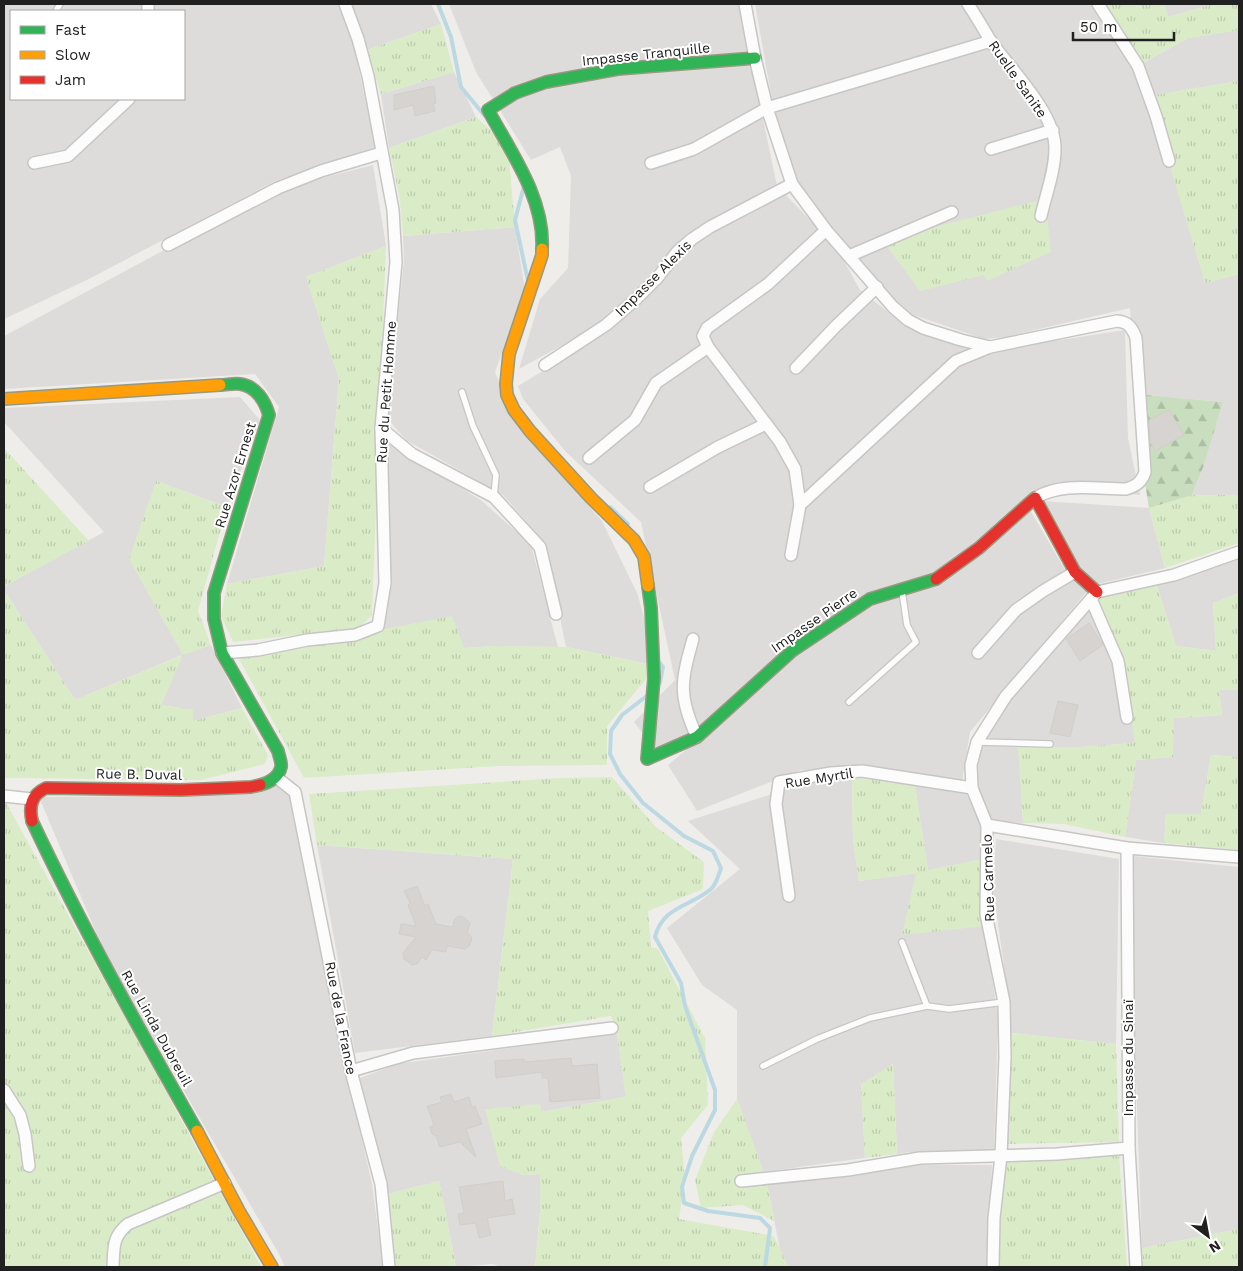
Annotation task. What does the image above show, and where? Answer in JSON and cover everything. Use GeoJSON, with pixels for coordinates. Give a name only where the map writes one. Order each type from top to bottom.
{"type":"FeatureCollection","features":[{"type":"Feature","properties":{"kind":"street","name":"Rue du Petit Homme"},"geometry":{"type":"LineString","coordinates":[[222,653],[258,650],[307,640],[355,634],[378,626],[385,582],[381,428],[396,262],[393,210],[368,76],[358,39],[345,4]]}},
{"type":"Feature","properties":{"kind":"street"},"geometry":{"type":"LineString","coordinates":[[745,4],[767,108],[792,184],[826,230],[877,287],[893,308],[908,320],[932,331],[990,346]]}},
{"type":"Feature","properties":{"kind":"street","name":"Ruelle Sanite"},"geometry":{"type":"LineString","coordinates":[[968,4],[991,41],[1032,95],[1053,130],[1055,148],[1053,163],[1041,216]]}},
{"type":"Feature","properties":{"kind":"street"},"geometry":{"type":"LineString","coordinates":[[1098,4],[1138,66],[1156,116],[1169,161]]}},
{"type":"Feature","properties":{"kind":"street"},"geometry":{"type":"LineString","coordinates":[[651,163],[694,149],[767,108],[991,41]]}},
{"type":"Feature","properties":{"kind":"street","name":"Impasse Tranquille"},"geometry":{"type":"LineString","coordinates":[[647,759],[654,678],[651,608],[644,557],[634,540],[530,431],[514,410],[507,395],[506,384],[510,354],[542,255],[543,238],[532,191],[488,110],[515,93],[546,82],[618,69],[755,58]]}},
{"type":"Feature","properties":{"kind":"street"},"geometry":{"type":"LineString","coordinates":[[34,163],[68,156],[128,100]]}},
{"type":"Feature","properties":{"kind":"street"},"geometry":{"type":"LineString","coordinates":[[991,150],[1053,130]]}},
{"type":"Feature","properties":{"kind":"street"},"geometry":{"type":"LineString","coordinates":[[168,245],[278,188],[321,171],[381,153]]}},
{"type":"Feature","properties":{"kind":"street","name":"Impasse Alexis"},"geometry":{"type":"LineString","coordinates":[[545,366],[606,325],[635,300],[658,278],[677,252],[692,239],[710,227],[792,184]]}},
{"type":"Feature","properties":{"kind":"street"},"geometry":{"type":"LineString","coordinates":[[849,256],[952,212]]}},
{"type":"Feature","properties":{"kind":"street"},"geometry":{"type":"LineString","coordinates":[[791,555],[800,505],[795,469],[780,442],[708,347],[703,336],[707,328],[768,284],[826,230]]}},
{"type":"Feature","properties":{"kind":"street"},"geometry":{"type":"LineString","coordinates":[[796,368],[877,287]]}},
{"type":"Feature","properties":{"kind":"street"},"geometry":{"type":"LineString","coordinates":[[800,505],[956,362],[990,346],[1117,321],[1124,322],[1130,326],[1136,338],[1145,472],[1143,478],[1133,487],[1126,489],[1060,488],[1045,492],[1035,498],[1075,572],[1094,595],[1118,661],[1127,718]]}},
{"type":"Feature","properties":{"kind":"street"},"geometry":{"type":"LineString","coordinates":[[589,458],[635,420],[656,383],[708,347]]}},
{"type":"Feature","properties":{"kind":"street","name":"Rue Azor Ernest"},"geometry":{"type":"LineString","coordinates":[[4,399],[240,384],[249,386],[260,394],[269,415],[214,593],[214,619],[222,653],[278,751],[281,767],[276,778]]}},
{"type":"Feature","properties":{"kind":"street"},"geometry":{"type":"LineString","coordinates":[[650,487],[718,447],[766,424]]}},
{"type":"Feature","properties":{"kind":"street"},"geometry":{"type":"LineString","coordinates":[[381,428],[412,454],[494,497],[540,547],[556,614]]}},
{"type":"Feature","properties":{"kind":"street","name":"Impasse Pierre"},"geometry":{"type":"LineString","coordinates":[[647,759],[697,737],[792,651],[870,599],[934,580],[979,548],[1035,498]]}},
{"type":"Feature","properties":{"kind":"street"},"geometry":{"type":"LineString","coordinates":[[1094,595],[1174,575],[1239,552]]}},
{"type":"Feature","properties":{"kind":"street"},"geometry":{"type":"LineString","coordinates":[[978,653],[1016,610],[1075,572]]}},
{"type":"Feature","properties":{"kind":"street","name":"Rue Carmelo"},"geometry":{"type":"LineString","coordinates":[[992,1267],[994,1218],[1001,1156],[1005,1056],[1004,1002],[986,914],[987,825],[972,788],[971,765],[977,742],[1006,696],[1094,595]]}},
{"type":"Feature","properties":{"kind":"street"},"geometry":{"type":"LineString","coordinates":[[693,639],[683,682],[685,706],[697,737]]}},
{"type":"Feature","properties":{"kind":"street","name":"Rue Myrtil"},"geometry":{"type":"LineString","coordinates":[[788,896],[776,804],[779,782],[831,773],[862,771],[972,788]]}},
{"type":"Feature","properties":{"kind":"street","name":"Rue B. Duval"},"geometry":{"type":"LineString","coordinates":[[32,799],[39,791],[46,788],[181,790],[251,787],[266,784],[276,778]]}},
{"type":"Feature","properties":{"kind":"street","name":"Rue de la France"},"geometry":{"type":"LineString","coordinates":[[276,778],[295,792],[351,1071],[381,1184],[389,1267]]}},
{"type":"Feature","properties":{"kind":"street"},"geometry":{"type":"LineString","coordinates":[[4,796],[32,799]]}},
{"type":"Feature","properties":{"kind":"street","name":"Rue Linda Dubreuil"},"geometry":{"type":"LineString","coordinates":[[32,799],[30,804],[31,820],[58,879],[239,1211],[272,1267]]}},
{"type":"Feature","properties":{"kind":"street"},"geometry":{"type":"LineString","coordinates":[[987,825],[1127,848],[1239,857]]}},
{"type":"Feature","properties":{"kind":"street","name":"Impasse du Sinaï"},"geometry":{"type":"LineString","coordinates":[[1127,848],[1129,1148],[1136,1267]]}},
{"type":"Feature","properties":{"kind":"street"},"geometry":{"type":"LineString","coordinates":[[351,1071],[413,1053],[612,1028]]}},
{"type":"Feature","properties":{"kind":"street"},"geometry":{"type":"LineString","coordinates":[[4,1090],[20,1115],[25,1134],[29,1166]]}},
{"type":"Feature","properties":{"kind":"street"},"geometry":{"type":"LineString","coordinates":[[741,1181],[848,1170],[920,1158],[1057,1154],[1129,1148]]}},
{"type":"Feature","properties":{"kind":"street"},"geometry":{"type":"LineString","coordinates":[[113,1267],[114,1242],[119,1231],[128,1224],[225,1183]]}},
{"type":"Feature","properties":{"kind":"lane"},"geometry":{"type":"LineString","coordinates":[[462,392],[473,426],[496,475],[494,497]]}},
{"type":"Feature","properties":{"kind":"lane"},"geometry":{"type":"LineString","coordinates":[[849,702],[916,642],[907,625],[901,589]]}},
{"type":"Feature","properties":{"kind":"lane"},"geometry":{"type":"LineString","coordinates":[[977,742],[1050,744]]}},
{"type":"Feature","properties":{"kind":"lane"},"geometry":{"type":"LineString","coordinates":[[902,942],[927,1006]]}},
{"type":"Feature","properties":{"kind":"lane"},"geometry":{"type":"LineString","coordinates":[[763,1066],[817,1039],[870,1018],[927,1006],[949,1009],[1004,1002]]}},
{"type":"Feature","properties":{"kind":"shaded area"},"geometry":{"type":"Polygon","coordinates":[[[4,4],[338,4],[353,41],[375,147],[273,182],[89,279],[4,319],[4,4]]]}},
{"type":"Feature","properties":{"kind":"shaded area"},"geometry":{"type":"Polygon","coordinates":[[[350,4],[431,4],[441,24],[367,50],[350,4]]]}},
{"type":"Feature","properties":{"kind":"shaded area"},"geometry":{"type":"Polygon","coordinates":[[[449,4],[739,4],[777,186],[682,240],[623,303],[599,325],[519,369],[540,299],[568,268],[571,176],[560,147],[531,160],[476,72],[449,4]]]}},
{"type":"Feature","properties":{"kind":"shaded area"},"geometry":{"type":"Polygon","coordinates":[[[755,4],[1103,4],[1141,64],[1188,38],[1239,30],[1239,81],[1156,95],[1205,283],[1239,274],[1239,495],[1192,495],[1204,465],[1223,402],[1135,394],[1130,308],[1004,337],[984,339],[905,312],[792,189],[774,111],[755,4]]]}},
{"type":"Feature","properties":{"kind":"shaded area"},"geometry":{"type":"Polygon","coordinates":[[[1164,4],[1214,4],[1168,17],[1164,4]]]}},
{"type":"Feature","properties":{"kind":"shaded area"},"geometry":{"type":"Polygon","coordinates":[[[454,72],[476,117],[389,148],[381,94],[454,72]]]}},
{"type":"Feature","properties":{"kind":"shaded area"},"geometry":{"type":"Polygon","coordinates":[[[373,165],[386,246],[306,277],[339,378],[324,566],[227,584],[279,407],[255,374],[4,389],[4,336],[276,190],[373,165]]]}},
{"type":"Feature","properties":{"kind":"shaded area"},"geometry":{"type":"Polygon","coordinates":[[[783,192],[837,248],[860,290],[901,322],[965,345],[994,350],[1125,330],[1128,438],[1140,495],[1085,487],[1034,495],[933,576],[867,597],[662,759],[634,722],[675,680],[641,522],[565,451],[523,399],[518,386],[577,350],[684,248],[783,192]]]}},
{"type":"Feature","properties":{"kind":"shaded area"},"geometry":{"type":"Polygon","coordinates":[[[515,227],[525,290],[495,372],[509,406],[544,456],[602,521],[638,595],[657,666],[566,647],[545,543],[503,495],[406,440],[387,418],[404,261],[403,236],[515,227]]]}},
{"type":"Feature","properties":{"kind":"shaded area"},"geometry":{"type":"Polygon","coordinates":[[[240,397],[260,420],[227,507],[156,481],[183,654],[211,645],[242,708],[193,721],[192,710],[161,705],[182,655],[75,700],[4,590],[4,586],[104,532],[4,422],[4,408],[240,397]]]}},
{"type":"Feature","properties":{"kind":"shaded area"},"geometry":{"type":"Polygon","coordinates":[[[385,439],[482,501],[531,545],[558,647],[495,646],[464,648],[382,629],[385,439]]]}},
{"type":"Feature","properties":{"kind":"shaded area"},"geometry":{"type":"Polygon","coordinates":[[[1043,501],[1149,508],[1165,568],[1098,584],[1080,570],[1043,501]]]}},
{"type":"Feature","properties":{"kind":"shaded area"},"geometry":{"type":"Polygon","coordinates":[[[1030,510],[1067,573],[1088,590],[970,732],[962,782],[864,768],[801,770],[697,811],[668,765],[795,654],[871,602],[937,583],[1030,510]]]}},
{"type":"Feature","properties":{"kind":"shaded area"},"geometry":{"type":"Polygon","coordinates":[[[1239,556],[1239,593],[1213,603],[1216,651],[1176,646],[1156,583],[1239,556]]]}},
{"type":"Feature","properties":{"kind":"shaded area"},"geometry":{"type":"Polygon","coordinates":[[[1096,597],[1121,658],[1136,743],[1080,747],[1019,747],[1023,823],[991,821],[975,780],[979,745],[1008,699],[1096,597]]]}},
{"type":"Feature","properties":{"kind":"shaded area"},"geometry":{"type":"Polygon","coordinates":[[[1239,689],[1239,757],[1211,755],[1201,814],[1166,814],[1164,843],[1125,837],[1136,760],[1171,757],[1173,718],[1222,715],[1219,690],[1239,689]]]}},
{"type":"Feature","properties":{"kind":"shaded area"},"geometry":{"type":"Polygon","coordinates":[[[852,777],[853,840],[859,881],[917,873],[984,926],[998,1017],[994,1150],[909,1152],[897,1154],[893,1064],[861,1085],[865,1158],[763,1172],[737,1099],[737,1010],[702,985],[667,928],[740,869],[688,821],[806,783],[852,777]]]}},
{"type":"Feature","properties":{"kind":"shaded area"},"geometry":{"type":"Polygon","coordinates":[[[277,780],[291,799],[335,1021],[372,1184],[383,1267],[285,1267],[108,961],[39,797],[182,796],[277,780]]]}},
{"type":"Feature","properties":{"kind":"shaded area"},"geometry":{"type":"Polygon","coordinates":[[[915,786],[966,793],[982,829],[982,859],[928,871],[915,786]]]}},
{"type":"Feature","properties":{"kind":"shaded area"},"geometry":{"type":"Polygon","coordinates":[[[996,839],[1119,859],[1116,1044],[1011,1033],[1006,980],[993,889],[996,839]]]}},
{"type":"Feature","properties":{"kind":"shaded area"},"geometry":{"type":"Polygon","coordinates":[[[317,845],[513,859],[492,1036],[355,1053],[317,845]]]}},
{"type":"Feature","properties":{"kind":"shaded area"},"geometry":{"type":"Polygon","coordinates":[[[1133,856],[1239,867],[1239,1229],[1142,1248],[1134,1025],[1133,856]]]}},
{"type":"Feature","properties":{"kind":"shaded area"},"geometry":{"type":"Polygon","coordinates":[[[617,1033],[626,1097],[541,1112],[540,1104],[523,1175],[540,1174],[540,1212],[535,1267],[500,1267],[493,1264],[456,1267],[439,1181],[388,1194],[360,1078],[397,1064],[617,1033]]]}},
{"type":"Feature","properties":{"kind":"shaded area"},"geometry":{"type":"Polygon","coordinates":[[[914,1165],[992,1165],[986,1267],[788,1267],[780,1250],[766,1178],[914,1165]]]}},
{"type":"Feature","properties":{"kind":"green space"},"geometry":{"type":"Polygon","coordinates":[[[1103,4],[1164,4],[1168,17],[1214,4],[1239,4],[1239,30],[1188,38],[1141,64],[1103,4]]]}},
{"type":"Feature","properties":{"kind":"green space"},"geometry":{"type":"Polygon","coordinates":[[[441,24],[454,72],[381,94],[367,50],[441,24]]]}},
{"type":"Feature","properties":{"kind":"green space"},"geometry":{"type":"Polygon","coordinates":[[[1239,81],[1239,274],[1205,283],[1172,173],[1155,95],[1239,81]]]}},
{"type":"Feature","properties":{"kind":"green space"},"geometry":{"type":"Polygon","coordinates":[[[476,117],[508,146],[515,227],[403,236],[400,200],[389,148],[476,117]]]}},
{"type":"Feature","properties":{"kind":"green space"},"geometry":{"type":"Polygon","coordinates":[[[1045,199],[1051,252],[987,281],[984,275],[920,291],[886,245],[903,235],[1045,199]]]}},
{"type":"Feature","properties":{"kind":"green space"},"geometry":{"type":"Polygon","coordinates":[[[386,246],[372,615],[359,628],[233,642],[221,616],[227,584],[324,566],[339,379],[306,277],[386,246]]]}},
{"type":"Feature","properties":{"kind":"green space"},"geometry":{"type":"Polygon","coordinates":[[[1135,394],[1223,402],[1204,465],[1192,495],[1149,508],[1137,434],[1135,394]]]}},
{"type":"Feature","properties":{"kind":"green space"},"geometry":{"type":"Polygon","coordinates":[[[4,448],[89,541],[4,586],[4,448]]]}},
{"type":"Feature","properties":{"kind":"green space"},"geometry":{"type":"Polygon","coordinates":[[[156,481],[227,507],[198,611],[211,645],[183,655],[129,559],[156,481]]]}},
{"type":"Feature","properties":{"kind":"green space"},"geometry":{"type":"Polygon","coordinates":[[[1192,495],[1239,495],[1239,543],[1165,568],[1149,508],[1192,495]]]}},
{"type":"Feature","properties":{"kind":"green space"},"geometry":{"type":"Polygon","coordinates":[[[1156,583],[1176,646],[1216,651],[1213,603],[1239,593],[1239,689],[1219,690],[1222,715],[1174,718],[1173,757],[1136,760],[1125,837],[1064,824],[1023,823],[1018,747],[1080,747],[1135,743],[1121,658],[1096,597],[1156,583]]]}},
{"type":"Feature","properties":{"kind":"green space"},"geometry":{"type":"Polygon","coordinates":[[[4,590],[75,700],[183,655],[161,705],[193,710],[193,721],[242,708],[268,755],[265,764],[201,780],[4,778],[4,590]]]}},
{"type":"Feature","properties":{"kind":"green space"},"geometry":{"type":"Polygon","coordinates":[[[452,616],[464,648],[495,646],[566,647],[657,666],[607,726],[607,765],[499,766],[304,778],[238,657],[452,616]]]}},
{"type":"Feature","properties":{"kind":"green space"},"geometry":{"type":"Polygon","coordinates":[[[1211,755],[1239,757],[1239,850],[1164,843],[1166,814],[1201,814],[1211,755]]]}},
{"type":"Feature","properties":{"kind":"green space"},"geometry":{"type":"Polygon","coordinates":[[[612,777],[656,827],[704,862],[703,889],[648,911],[651,947],[658,949],[705,1038],[708,1105],[681,1138],[685,1179],[679,1219],[774,1236],[788,1267],[535,1267],[540,1212],[540,1174],[523,1175],[500,1166],[485,1109],[540,1104],[541,1112],[626,1097],[617,1034],[611,1016],[492,1036],[513,859],[317,845],[309,794],[560,778],[612,777]]]}},
{"type":"Feature","properties":{"kind":"green space"},"geometry":{"type":"Polygon","coordinates":[[[852,777],[915,786],[928,870],[982,859],[984,926],[902,935],[916,873],[859,881],[853,840],[852,777]]]}},
{"type":"Feature","properties":{"kind":"green space"},"geometry":{"type":"Polygon","coordinates":[[[4,799],[157,1075],[261,1267],[4,1267],[4,799]]]}},
{"type":"Feature","properties":{"kind":"green space"},"geometry":{"type":"Polygon","coordinates":[[[1011,1033],[1116,1044],[1119,1142],[1008,1144],[1011,1033]]]}},
{"type":"Feature","properties":{"kind":"green space"},"geometry":{"type":"Polygon","coordinates":[[[893,1064],[897,1154],[865,1158],[861,1084],[893,1064]]]}},
{"type":"Feature","properties":{"kind":"green space"},"geometry":{"type":"Polygon","coordinates":[[[737,1099],[766,1178],[774,1221],[743,1205],[701,1208],[695,1180],[714,1132],[737,1099]]]}},
{"type":"Feature","properties":{"kind":"green space"},"geometry":{"type":"Polygon","coordinates":[[[1119,1152],[1127,1267],[997,1267],[1004,1160],[1119,1152]]]}},
{"type":"Feature","properties":{"kind":"green space"},"geometry":{"type":"Polygon","coordinates":[[[439,1181],[456,1267],[396,1267],[388,1194],[439,1181]]]}},
{"type":"Feature","properties":{"kind":"green space"},"geometry":{"type":"Polygon","coordinates":[[[1239,1229],[1239,1267],[1143,1267],[1142,1248],[1239,1229]]]}},
{"type":"Feature","properties":{"kind":"building"},"geometry":{"type":"Polygon","coordinates":[[[434,86],[436,103],[433,104],[435,111],[415,116],[413,105],[394,110],[394,95],[434,86]]]}},
{"type":"Feature","properties":{"kind":"building"},"geometry":{"type":"Polygon","coordinates":[[[1169,410],[1184,435],[1155,451],[1150,442],[1149,420],[1169,410]]]}},
{"type":"Feature","properties":{"kind":"building"},"geometry":{"type":"Polygon","coordinates":[[[1089,623],[1103,645],[1080,661],[1066,639],[1089,623]]]}},
{"type":"Feature","properties":{"kind":"building"},"geometry":{"type":"Polygon","coordinates":[[[1058,701],[1078,705],[1070,737],[1050,733],[1058,701]]]}},
{"type":"Feature","properties":{"kind":"building"},"geometry":{"type":"Polygon","coordinates":[[[417,886],[425,906],[428,904],[436,924],[453,927],[454,920],[458,916],[464,917],[470,923],[467,932],[472,938],[470,945],[465,949],[447,946],[446,952],[432,950],[426,960],[422,957],[417,964],[412,965],[404,959],[403,953],[416,937],[399,934],[401,924],[416,926],[408,905],[410,903],[404,891],[417,886]]]}},
{"type":"Feature","properties":{"kind":"building"},"geometry":{"type":"Polygon","coordinates":[[[571,1058],[572,1066],[597,1064],[600,1098],[550,1102],[548,1078],[542,1078],[542,1072],[496,1078],[495,1061],[524,1059],[524,1062],[571,1058]]]}},
{"type":"Feature","properties":{"kind":"building"},"geometry":{"type":"Polygon","coordinates":[[[451,1094],[454,1102],[469,1097],[472,1107],[475,1106],[482,1124],[466,1129],[476,1157],[460,1142],[440,1147],[436,1136],[432,1134],[430,1127],[434,1125],[427,1106],[442,1102],[440,1097],[451,1094]]]}},
{"type":"Feature","properties":{"kind":"building"},"geometry":{"type":"Polygon","coordinates":[[[503,1181],[505,1201],[512,1199],[515,1214],[487,1218],[491,1235],[479,1238],[476,1223],[460,1225],[458,1214],[464,1213],[459,1187],[503,1181]]]}},
{"type":"Feature","properties":{"kind":"waterway"},"geometry":{"type":"LineString","coordinates":[[438,4],[451,37],[461,87],[484,115]]}},
{"type":"Feature","properties":{"kind":"waterway"},"geometry":{"type":"LineString","coordinates":[[524,186],[515,220],[528,281]]}},
{"type":"Feature","properties":{"kind":"waterway"},"geometry":{"type":"LineString","coordinates":[[610,507],[628,524]]}},
{"type":"Feature","properties":{"kind":"waterway"},"geometry":{"type":"LineString","coordinates":[[659,662],[663,667],[660,683]]}},
{"type":"Feature","properties":{"kind":"waterway"},"geometry":{"type":"LineString","coordinates":[[648,695],[622,715],[611,731],[610,754],[620,774],[643,803],[684,836],[713,851],[721,868],[713,887],[703,895],[678,908],[664,919],[655,937],[681,983],[685,1006],[715,1090],[715,1110],[692,1156],[682,1187],[684,1203],[708,1211],[760,1218],[770,1228],[765,1267]]}},
{"type":"Feature","properties":{"kind":"traffic: fast"},"geometry":{"type":"LineString","coordinates":[[542,249],[538,212],[532,194],[525,176],[488,110],[515,93],[546,82],[618,69],[755,58]]}},
{"type":"Feature","properties":{"kind":"traffic: fast"},"geometry":{"type":"LineString","coordinates":[[220,385],[238,384],[251,388],[259,395],[269,415],[214,593],[214,619],[222,653],[278,751],[280,759],[281,767],[276,777],[260,785]]}},
{"type":"Feature","properties":{"kind":"traffic: fast"},"geometry":{"type":"LineString","coordinates":[[648,586],[651,608],[654,678],[647,759],[697,737],[792,651],[870,599],[936,579]]}},
{"type":"Feature","properties":{"kind":"traffic: fast"},"geometry":{"type":"LineString","coordinates":[[32,821],[91,939],[197,1131]]}},
{"type":"Feature","properties":{"kind":"traffic: slow"},"geometry":{"type":"LineString","coordinates":[[542,249],[542,255],[509,354],[506,384],[507,395],[514,410],[530,431],[591,498],[634,540],[644,557],[648,586]]}},
{"type":"Feature","properties":{"kind":"traffic: slow"},"geometry":{"type":"LineString","coordinates":[[4,399],[220,385]]}},
{"type":"Feature","properties":{"kind":"traffic: slow"},"geometry":{"type":"LineString","coordinates":[[197,1131],[239,1211],[272,1267]]}},
{"type":"Feature","properties":{"kind":"traffic: jam"},"geometry":{"type":"LineString","coordinates":[[936,579],[979,548],[1035,498],[1075,572],[1097,592]]}},
{"type":"Feature","properties":{"kind":"traffic: jam"},"geometry":{"type":"LineString","coordinates":[[32,821],[32,801],[37,794],[46,788],[181,790],[260,785]]}}]}
